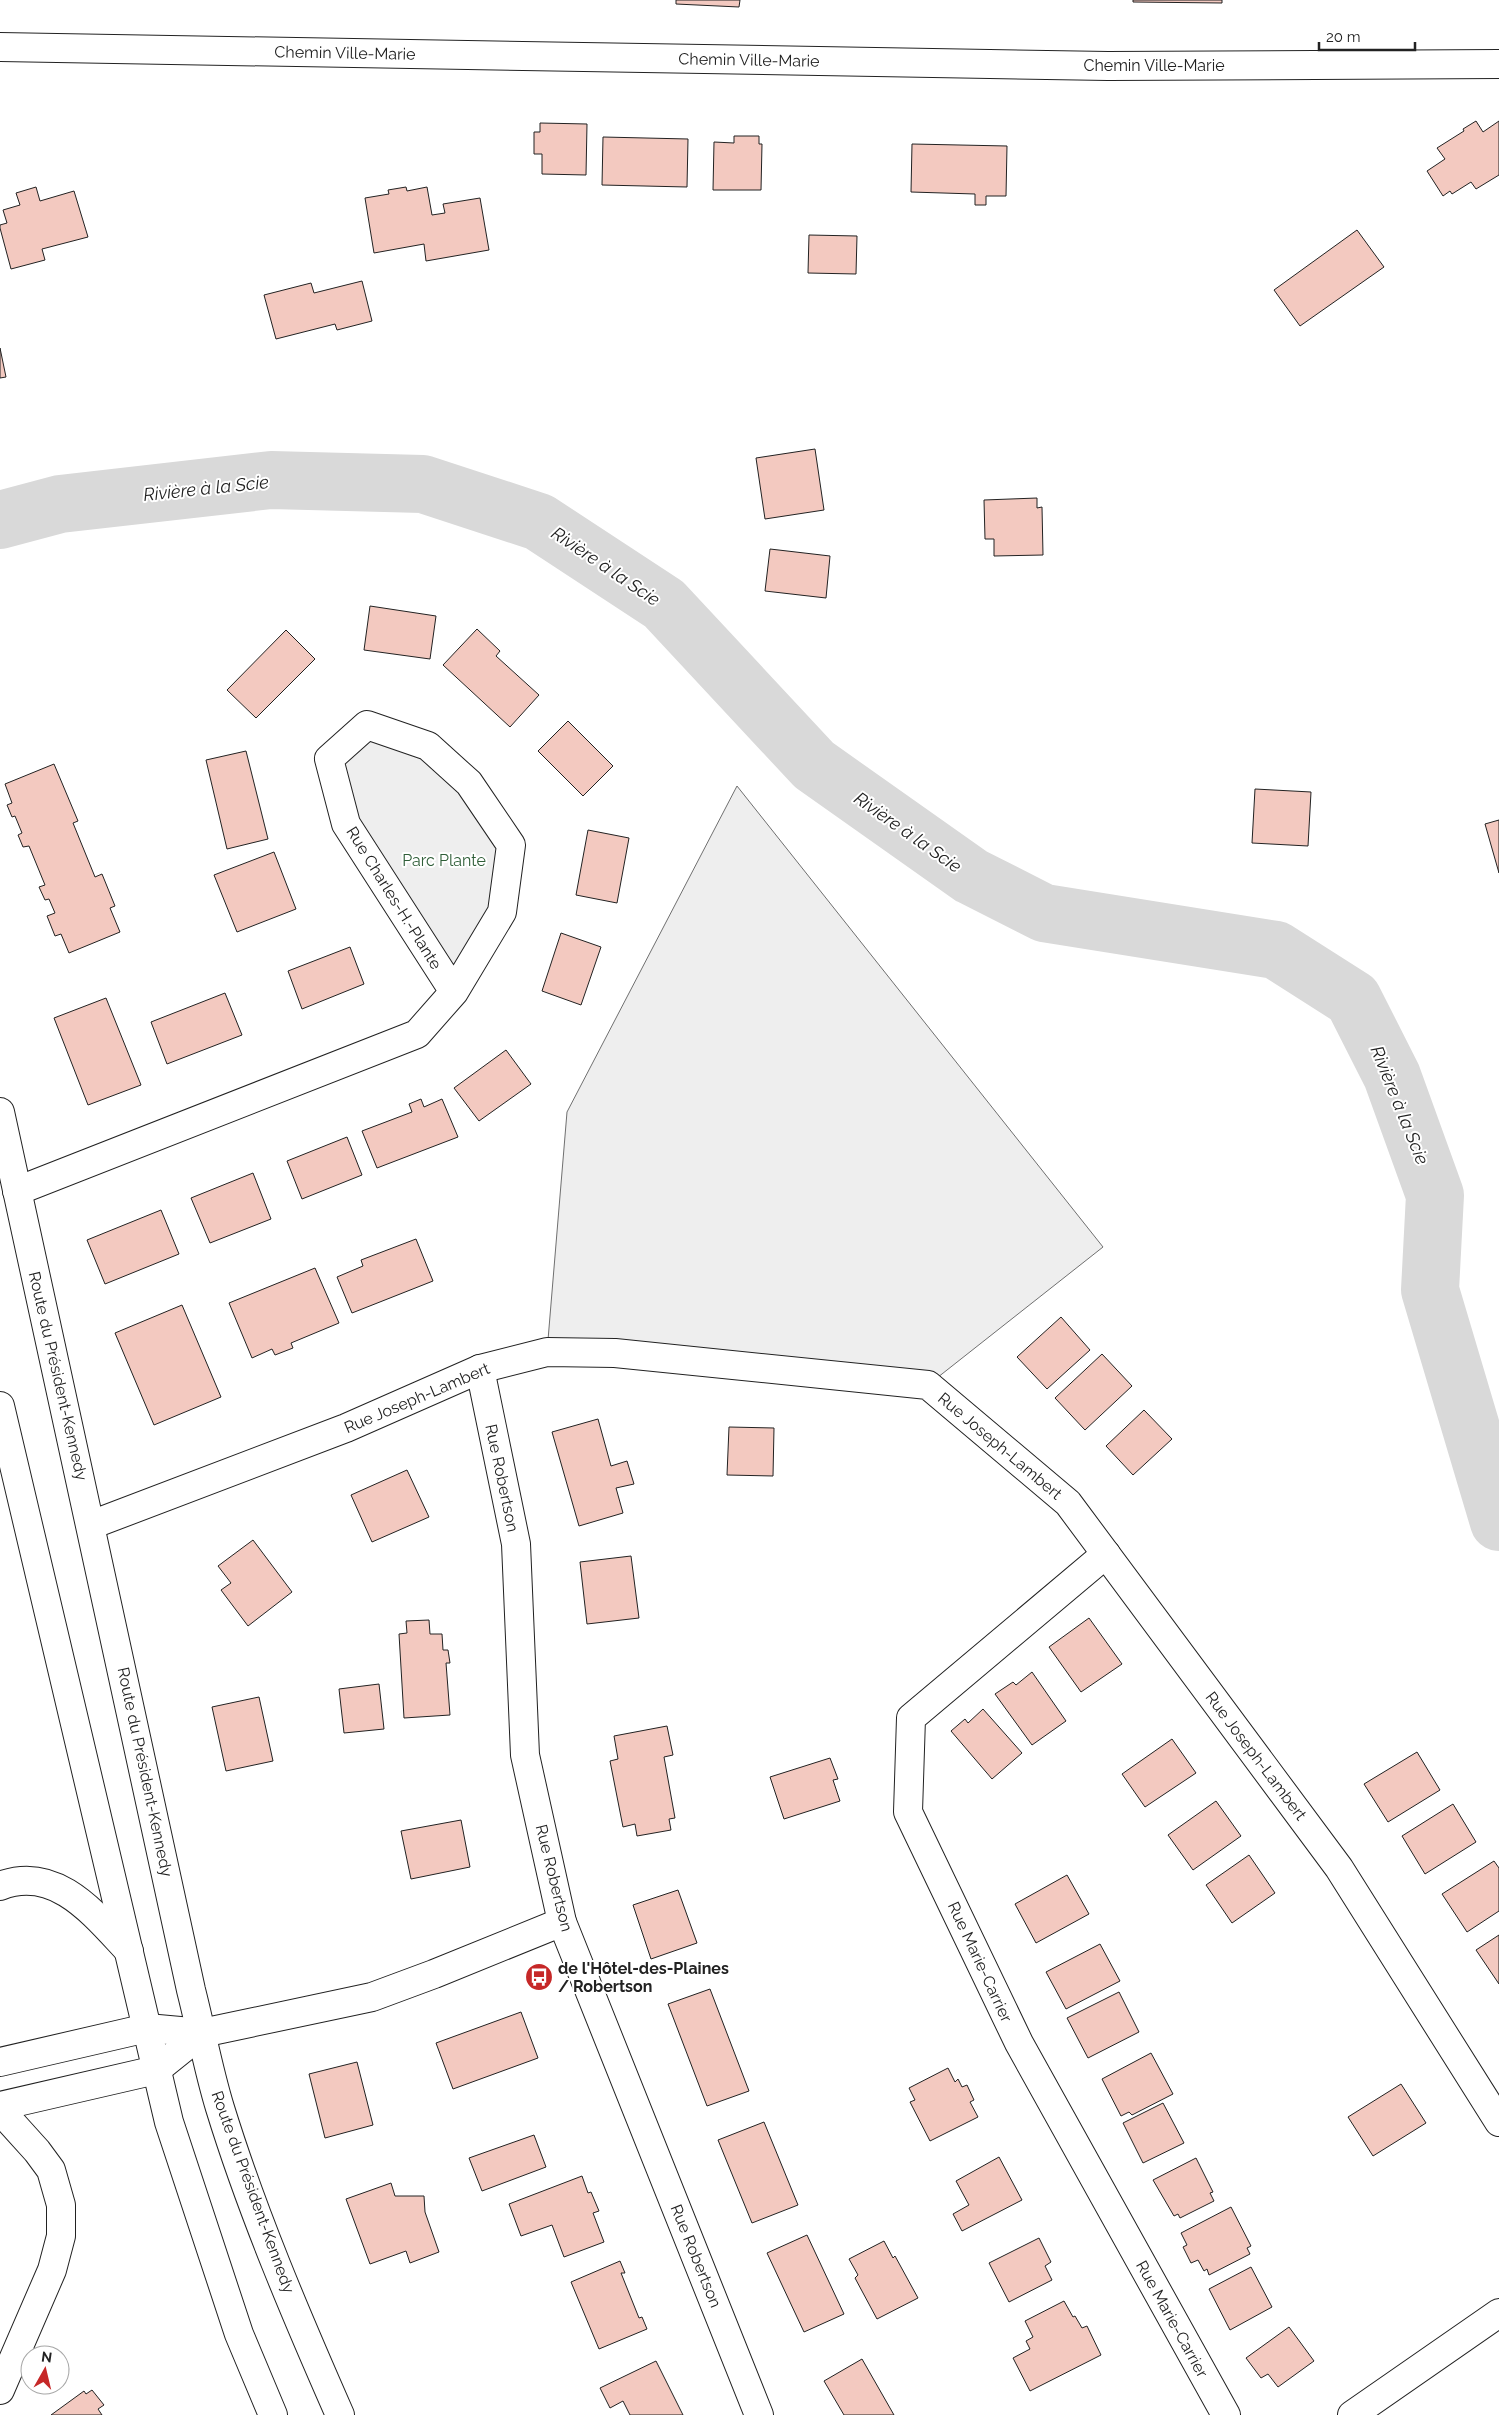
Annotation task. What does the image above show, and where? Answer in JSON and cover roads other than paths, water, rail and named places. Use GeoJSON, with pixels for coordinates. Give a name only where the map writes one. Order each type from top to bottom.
{"type":"FeatureCollection","features":[{"type":"Feature","properties":{"kind":"street","name":"Chemin Ville-Marie"},"geometry":{"type":"LineString","coordinates":[[0,46],[1108,66],[1499,64]]}},
{"type":"Feature","properties":{"kind":"street","name":"Rue Charles-H.-Plante"},"geometry":{"type":"LineString","coordinates":[[17,1191],[417,1034],[454,992],[502,912],[511,845],[469,783],[428,746],[367,725],[329,759],[346,824],[454,992]]}},
{"type":"Feature","properties":{"kind":"street","name":"Route du Président-Kennedy"},"geometry":{"type":"LineString","coordinates":[[0,1112],[92,1524],[202,2033],[220,2107],[261,2223],[314,2356],[340,2415]]}},
{"type":"Feature","properties":{"kind":"street","name":"Rue Joseph-Lambert"},"geometry":{"type":"LineString","coordinates":[[92,1524],[346,1428],[480,1369],[547,1352],[615,1353],[928,1385],[1068,1503],[1339,1868],[1499,2122]]}},
{"type":"Feature","properties":{"kind":"street","name":"Rue Robertson"},"geometry":{"type":"LineString","coordinates":[[480,1369],[516,1544],[525,1755],[562,1922],[760,2415]]}},
{"type":"Feature","properties":{"kind":"street"},"geometry":{"type":"LineString","coordinates":[[0,1406],[169,2122],[239,2334],[273,2415]]}},
{"type":"Feature","properties":{"kind":"street","name":"Rue Marie-Carrier"},"geometry":{"type":"LineString","coordinates":[[1106,1554],[911,1718],[908,1812],[1018,2043],[1226,2415]]}},
{"type":"Feature","properties":{"kind":"street"},"geometry":{"type":"LineString","coordinates":[[0,1886],[29,1879],[46,1882],[66,1892],[88,1907],[130,1952]]}},
{"type":"Feature","properties":{"kind":"street"},"geometry":{"type":"LineString","coordinates":[[0,2062],[147,2028],[202,2033],[372,1997],[443,1971],[562,1922]]}},
{"type":"Feature","properties":{"kind":"street"},"geometry":{"type":"LineString","coordinates":[[0,2390],[52,2270],[61,2236],[61,2205],[51,2170],[0,2108],[156,2070],[202,2033]]}},
{"type":"Feature","properties":{"kind":"street"},"geometry":{"type":"LineString","coordinates":[[1352,2415],[1499,2313]]}},
{"type":"Feature","properties":{"kind":"waterway","name":"Rivière à la Scie"},"geometry":{"type":"LineString","coordinates":[[0,520],[60,504],[271,480],[423,484],[539,522],[664,604],[814,765],[971,876],[1044,913],[1276,950],[1353,999],[1392,1076],[1435,1195],[1430,1290],[1499,1522]]}},
{"type":"Feature","properties":{"kind":"place","name":"de l'Hôtel-des-Plaines / Robertson"},"geometry":{"type":"Point","coordinates":[539,1977]}},
{"type":"Feature","properties":{"kind":"park label","name":"Parc Plante"},"geometry":{"type":"Point","coordinates":[444,860]}}]}
